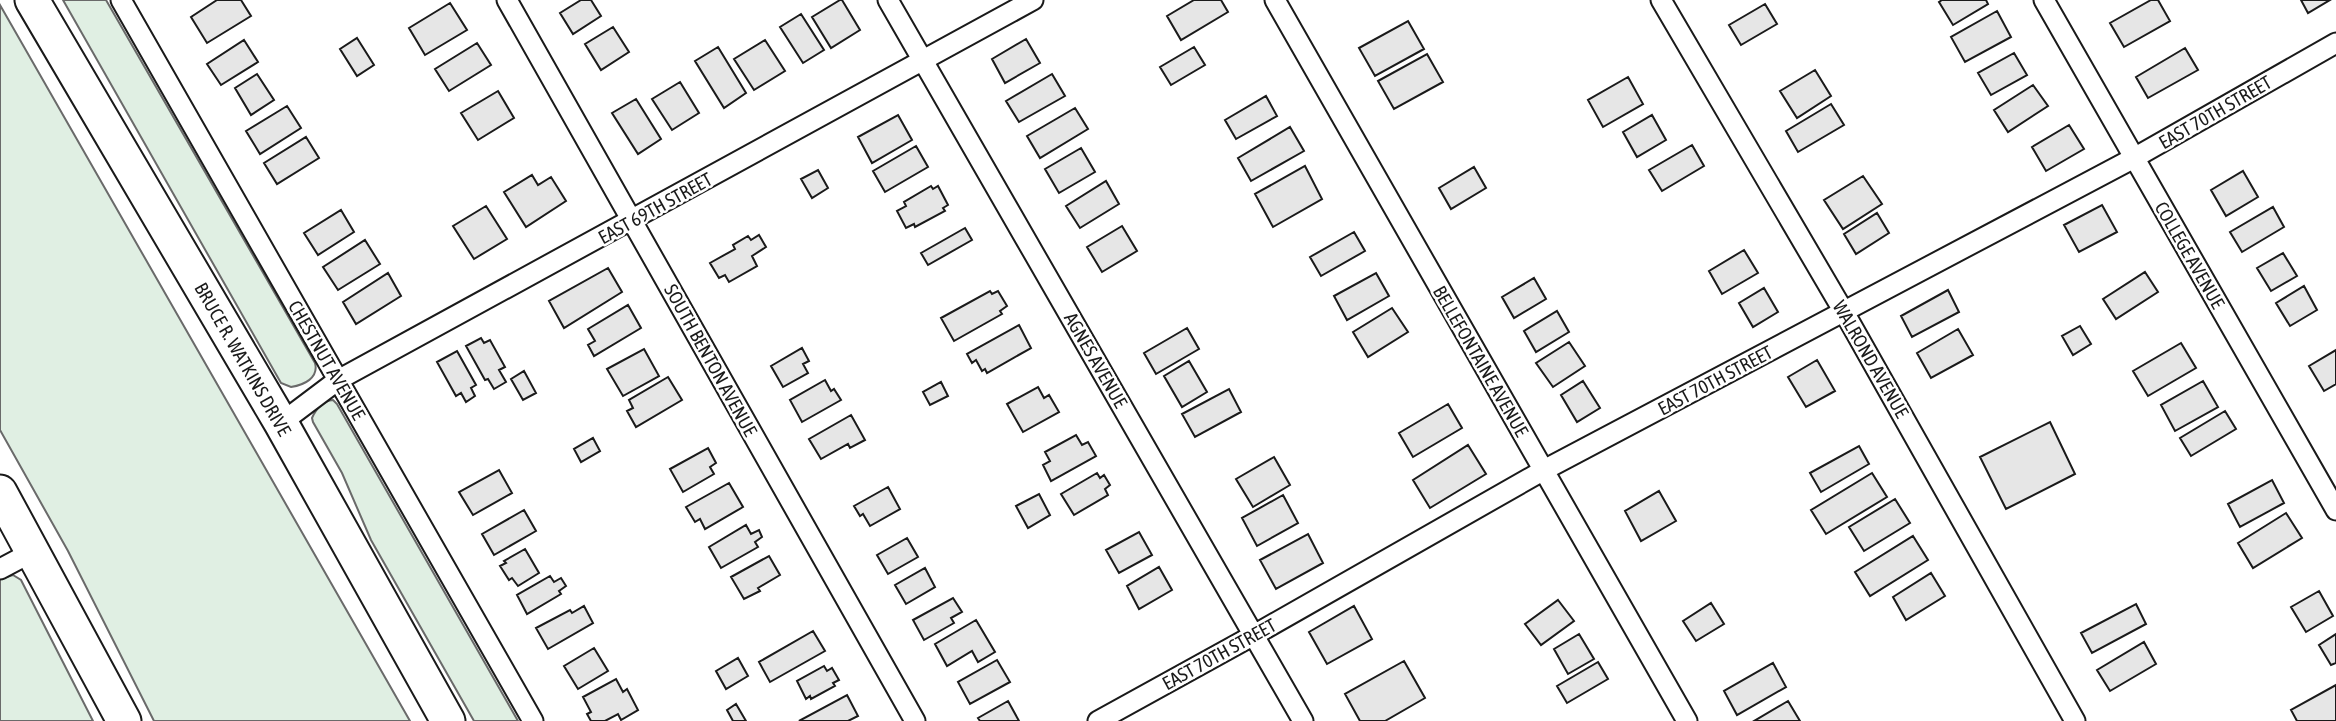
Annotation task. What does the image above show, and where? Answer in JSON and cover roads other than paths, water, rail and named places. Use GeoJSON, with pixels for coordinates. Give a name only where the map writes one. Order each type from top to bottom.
{"type":"FeatureCollection","features":[{"type":"Feature","properties":{"kind":"highway","name":"BRUCE R. WATKINS DRIVE"},"geometry":{"type":"LineString","coordinates":[[32,0],[281,423],[448,721]]}},
{"type":"Feature","properties":{"kind":"highway"},"geometry":{"type":"LineString","coordinates":[[0,492],[124,721]]}},
{"type":"Feature","properties":{"kind":"street","name":"CHESTNUT AVENUE"},"geometry":{"type":"LineString","coordinates":[[121,0],[533,721]]}},
{"type":"Feature","properties":{"kind":"street","name":"SOUTH BENTON AVENUE"},"geometry":{"type":"LineString","coordinates":[[507,0],[915,721]]}},
{"type":"Feature","properties":{"kind":"street","name":"AGNES AVENUE"},"geometry":{"type":"LineString","coordinates":[[888,0],[1303,721]]}},
{"type":"Feature","properties":{"kind":"street","name":"EAST 69TH STREET"},"geometry":{"type":"LineString","coordinates":[[281,423],[338,380],[1033,0]]}},
{"type":"Feature","properties":{"kind":"street","name":"BELLEFONTAINE AVENUE"},"geometry":{"type":"LineString","coordinates":[[1275,0],[1687,721]]}},
{"type":"Feature","properties":{"kind":"street","name":"WALROND AVENUE"},"geometry":{"type":"LineString","coordinates":[[1661,0],[1844,312],[2075,721]]}},
{"type":"Feature","properties":{"kind":"street","name":"COLLEGE AVENUE"},"geometry":{"type":"LineString","coordinates":[[2043,0],[2336,510]]}},
{"type":"Feature","properties":{"kind":"street","name":"EAST 70TH STREET"},"geometry":{"type":"LineString","coordinates":[[1098,721],[1544,470],[2134,158],[2336,43]]}},
{"type":"Feature","properties":{"kind":"street"},"geometry":{"type":"LineString","coordinates":[[0,569],[34,551]]}}]}
